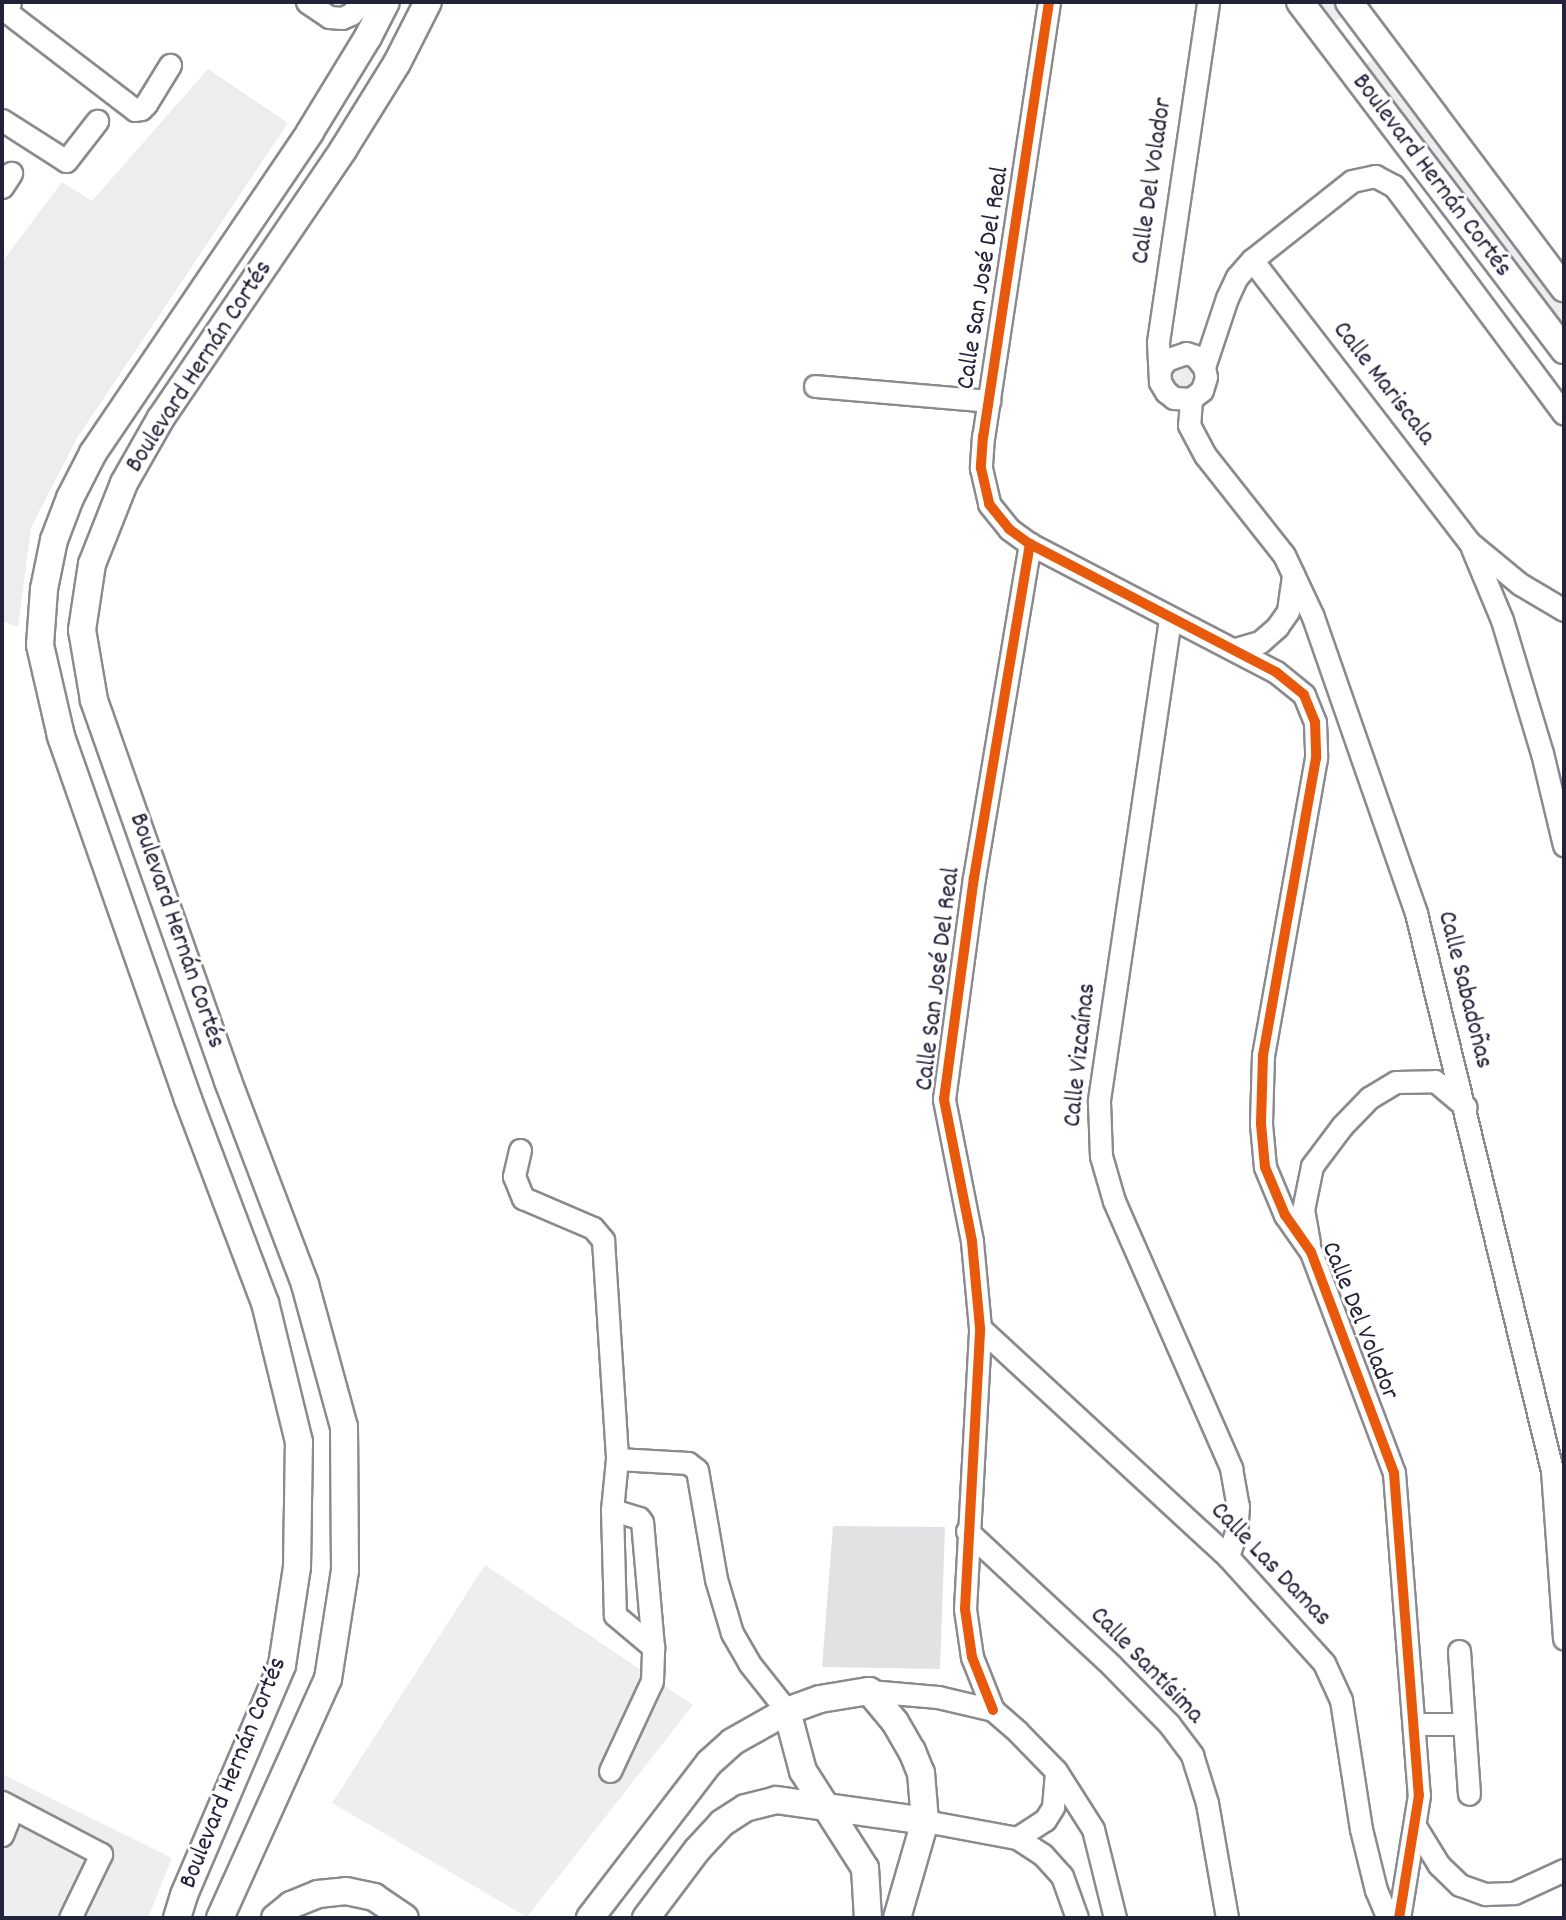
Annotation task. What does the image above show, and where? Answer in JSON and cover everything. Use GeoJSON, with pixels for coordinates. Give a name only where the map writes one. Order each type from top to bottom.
{"type":"FeatureCollection","features":[{"type":"Feature","properties":{"kind":"main road"},"geometry":{"type":"LineString","coordinates":[[388,2],[425,9]]}},
{"type":"Feature","properties":{"kind":"main road","name":"Boulevard Hernán Cortés"},"geometry":{"type":"LineString","coordinates":[[177,1918],[184,1895],[282,1665],[297,1567],[299,1442],[265,1303],[188,1099],[61,736],[40,645],[44,589],[54,540],[93,453],[310,132],[388,2]]}},
{"type":"Feature","properties":{"kind":"main road","name":"Boulevard Hernán Cortés"},"geometry":{"type":"LineString","coordinates":[[1300,2],[1564,350]]}},
{"type":"Feature","properties":{"kind":"main road"},"geometry":{"type":"LineString","coordinates":[[1324,35],[1353,7]]}},
{"type":"Feature","properties":{"kind":"main road","name":"Boulevard Hernán Cortés"},"geometry":{"type":"LineString","coordinates":[[1353,7],[1564,288]]}},
{"type":"Feature","properties":{"kind":"main road","name":"Boulevard Hernán Cortés"},"geometry":{"type":"LineString","coordinates":[[220,1918],[328,1679],[345,1570],[344,1427],[305,1284],[246,1128],[93,700],[82,631],[92,564],[124,483],[162,418],[343,150],[425,9]]}},
{"type":"Feature","properties":{"kind":"main road"},"geometry":{"type":"LineString","coordinates":[[1348,67],[1381,45]]}},
{"type":"Feature","properties":{"kind":"main road"},"geometry":{"type":"LineString","coordinates":[[188,1099],[229,1081]]}},
{"type":"Feature","properties":{"kind":"main road"},"geometry":{"type":"LineString","coordinates":[[205,1145],[246,1128]]}},
{"type":"Feature","properties":{"kind":"main road"},"geometry":{"type":"LineString","coordinates":[[590,1918],[709,1763],[732,1742],[787,1711],[820,1699],[869,1691],[912,1751],[921,1773],[925,1821],[897,1918]]}},
{"type":"Feature","properties":{"kind":"main road"},"geometry":{"type":"LineString","coordinates":[[787,1711],[797,1755],[823,1805],[865,1868],[868,1918]]}},
{"type":"Feature","properties":{"kind":"main road"},"geometry":{"type":"LineString","coordinates":[[646,1918],[697,1850],[722,1823],[745,1808],[776,1800],[925,1821]]}},
{"type":"Feature","properties":{"kind":"main road"},"geometry":{"type":"LineString","coordinates":[[275,1918],[291,1905],[318,1894],[346,1891],[374,1896],[405,1918]]}},
{"type":"Feature","properties":{"kind":"street"},"geometry":{"type":"LineString","coordinates":[[10,2],[7,12],[135,110],[146,104],[170,65]]}},
{"type":"Feature","properties":{"kind":"street"},"geometry":{"type":"LineString","coordinates":[[307,2],[329,17],[342,18],[351,14],[362,2]]}},
{"type":"Feature","properties":{"kind":"street","name":"Calle San José Del Real"},"geometry":{"type":"LineString","coordinates":[[1049,2],[981,468],[989,504],[1009,529],[1030,544],[1170,619]]}},
{"type":"Feature","properties":{"kind":"street","name":"Calle Del Volador"},"geometry":{"type":"LineString","coordinates":[[1160,369],[1158,342],[1161,319],[1208,2]]}},
{"type":"Feature","properties":{"kind":"street"},"geometry":{"type":"LineString","coordinates":[[2,120],[66,161],[97,121]]}},
{"type":"Feature","properties":{"kind":"street","name":"Calle Sabadoñas"},"geometry":{"type":"LineString","coordinates":[[1564,414],[1394,186],[1375,176],[1352,181],[1252,260],[1237,277],[1227,298],[1205,367],[1206,377],[1202,390],[1191,398],[1189,425],[1205,455],[1284,555],[1293,572],[1313,617],[1416,913],[1558,1476],[1564,1639]]}},
{"type":"Feature","properties":{"kind":"street","name":"Calle Mariscala"},"geometry":{"type":"LineString","coordinates":[[1252,260],[1469,542]]}},
{"type":"Feature","properties":{"kind":"street"},"geometry":{"type":"LineString","coordinates":[[1191,398],[1174,398],[1166,392],[1160,382],[1160,369],[1166,360],[1186,353],[1195,356],[1205,367]]}},
{"type":"Feature","properties":{"kind":"street"},"geometry":{"type":"LineString","coordinates":[[815,386],[989,401]]}},
{"type":"Feature","properties":{"kind":"street"},"geometry":{"type":"LineString","coordinates":[[1469,542],[1520,584],[1564,610]]}},
{"type":"Feature","properties":{"kind":"street"},"geometry":{"type":"LineString","coordinates":[[1469,542],[1502,620],[1542,753],[1564,845]]}},
{"type":"Feature","properties":{"kind":"street","name":"Calle San José Del Real"},"geometry":{"type":"LineString","coordinates":[[993,1710],[972,1657],[965,1609],[967,1531],[980,1328],[972,1241],[944,1099],[974,878],[1030,544]]}},
{"type":"Feature","properties":{"kind":"street"},"geometry":{"type":"LineString","coordinates":[[1235,649],[1259,642],[1277,628],[1289,611],[1293,572]]}},
{"type":"Feature","properties":{"kind":"street","name":"Calle Del Volador"},"geometry":{"type":"LineString","coordinates":[[1170,619],[1235,649],[1276,672],[1304,695],[1315,722],[1316,758],[1263,1055],[1261,1124],[1265,1167],[1285,1215],[1311,1252],[1394,1473],[1416,1724],[1419,1795],[1399,1918]]}},
{"type":"Feature","properties":{"kind":"street","name":"Calle Vizcaínas"},"geometry":{"type":"LineString","coordinates":[[1170,619],[1099,1102],[1101,1156],[1114,1201],[1231,1468],[1238,1506],[1236,1532],[1228,1556]]}},
{"type":"Feature","properties":{"kind":"street"},"geometry":{"type":"LineString","coordinates":[[1311,1252],[1303,1210],[1312,1166],[1342,1126],[1369,1098],[1396,1082],[1436,1081],[1465,1107]]}},
{"type":"Feature","properties":{"kind":"street"},"geometry":{"type":"LineString","coordinates":[[520,1150],[514,1176],[523,1199],[593,1228],[603,1240],[617,1459],[612,1510],[615,1615],[653,1647]]}},
{"type":"Feature","properties":{"kind":"street","name":"Calle Las Damas"},"geometry":{"type":"LineString","coordinates":[[980,1328],[1228,1556],[1324,1662],[1342,1700],[1361,1829],[1376,1889],[1388,1918]]}},
{"type":"Feature","properties":{"kind":"street"},"geometry":{"type":"LineString","coordinates":[[617,1459],[688,1463],[697,1470],[716,1579],[732,1633],[749,1663],[787,1711]]}},
{"type":"Feature","properties":{"kind":"street"},"geometry":{"type":"LineString","coordinates":[[610,1771],[652,1681],[653,1647],[642,1522],[639,1518],[612,1510]]}},
{"type":"Feature","properties":{"kind":"street","name":"Calle Santísima"},"geometry":{"type":"LineString","coordinates":[[967,1531],[1111,1665],[1169,1724],[1192,1755],[1207,1803],[1227,1918]]}},
{"type":"Feature","properties":{"kind":"street"},"geometry":{"type":"LineString","coordinates":[[1459,1651],[1469,1794]]}},
{"type":"Feature","properties":{"kind":"street"},"geometry":{"type":"LineString","coordinates":[[869,1691],[938,1697],[993,1710],[1056,1771],[1093,1829],[1115,1918]]}},
{"type":"Feature","properties":{"kind":"street"},"geometry":{"type":"LineString","coordinates":[[1416,1724],[1464,1724]]}},
{"type":"Feature","properties":{"kind":"street"},"geometry":{"type":"LineString","coordinates":[[1017,1838],[1045,1819],[1053,1807],[1056,1771]]}},
{"type":"Feature","properties":{"kind":"street"},"geometry":{"type":"LineString","coordinates":[[2,1835],[7,1805],[101,1854],[70,1918]]}},
{"type":"Feature","properties":{"kind":"street"},"geometry":{"type":"LineString","coordinates":[[925,1821],[1017,1838],[1043,1855],[1062,1876],[1077,1918]]}},
{"type":"Feature","properties":{"kind":"street"},"geometry":{"type":"LineString","coordinates":[[1415,1826],[1438,1865],[1460,1885],[1485,1894],[1514,1893],[1564,1870]]}},
{"type":"Feature","properties":{"kind":"shaded area"},"geometry":{"type":"Polygon","coordinates":[[[1309,2],[1335,2],[1344,15],[1328,27],[1309,2]]]}},
{"type":"Feature","properties":{"kind":"shaded area"},"geometry":{"type":"Polygon","coordinates":[[[1382,53],[1564,299],[1564,346],[1354,73],[1382,53]]]}},
{"type":"Feature","properties":{"kind":"shaded area"},"geometry":{"type":"Polygon","coordinates":[[[208,69],[288,123],[77,438],[31,528],[18,627],[2,621],[2,262],[62,182],[92,201],[208,69]]]}},
{"type":"Feature","properties":{"kind":"shaded area"},"geometry":{"type":"Polygon","coordinates":[[[1178,363],[1193,365],[1199,379],[1189,391],[1174,389],[1168,375],[1178,363]]]}},
{"type":"Feature","properties":{"kind":"shaded area"},"geometry":{"type":"Polygon","coordinates":[[[485,1565],[693,1705],[527,1917],[332,1803],[485,1565]]]}},
{"type":"Feature","properties":{"kind":"shaded area"},"geometry":{"type":"Polygon","coordinates":[[[2,1774],[172,1858],[148,1918],[2,1918],[2,1774]]]}},
{"type":"Feature","properties":{"kind":"building"},"geometry":{"type":"Polygon","coordinates":[[[833,1526],[945,1527],[940,1669],[822,1667],[833,1526]]]}},
{"type":"Feature","properties":{"kind":"cycle path"},"geometry":{"type":"LineString","coordinates":[[1049,2],[983,436],[981,468],[989,504],[1009,529],[1030,544],[1276,672],[1304,695],[1315,722],[1316,758],[1263,1055],[1261,1124],[1265,1167],[1285,1215],[1311,1252],[1394,1473],[1419,1795],[1399,1918]]}},
{"type":"Feature","properties":{"kind":"cycle path"},"geometry":{"type":"LineString","coordinates":[[993,1710],[972,1657],[965,1609],[980,1328],[972,1241],[944,1099],[974,878],[1030,544]]}}]}
